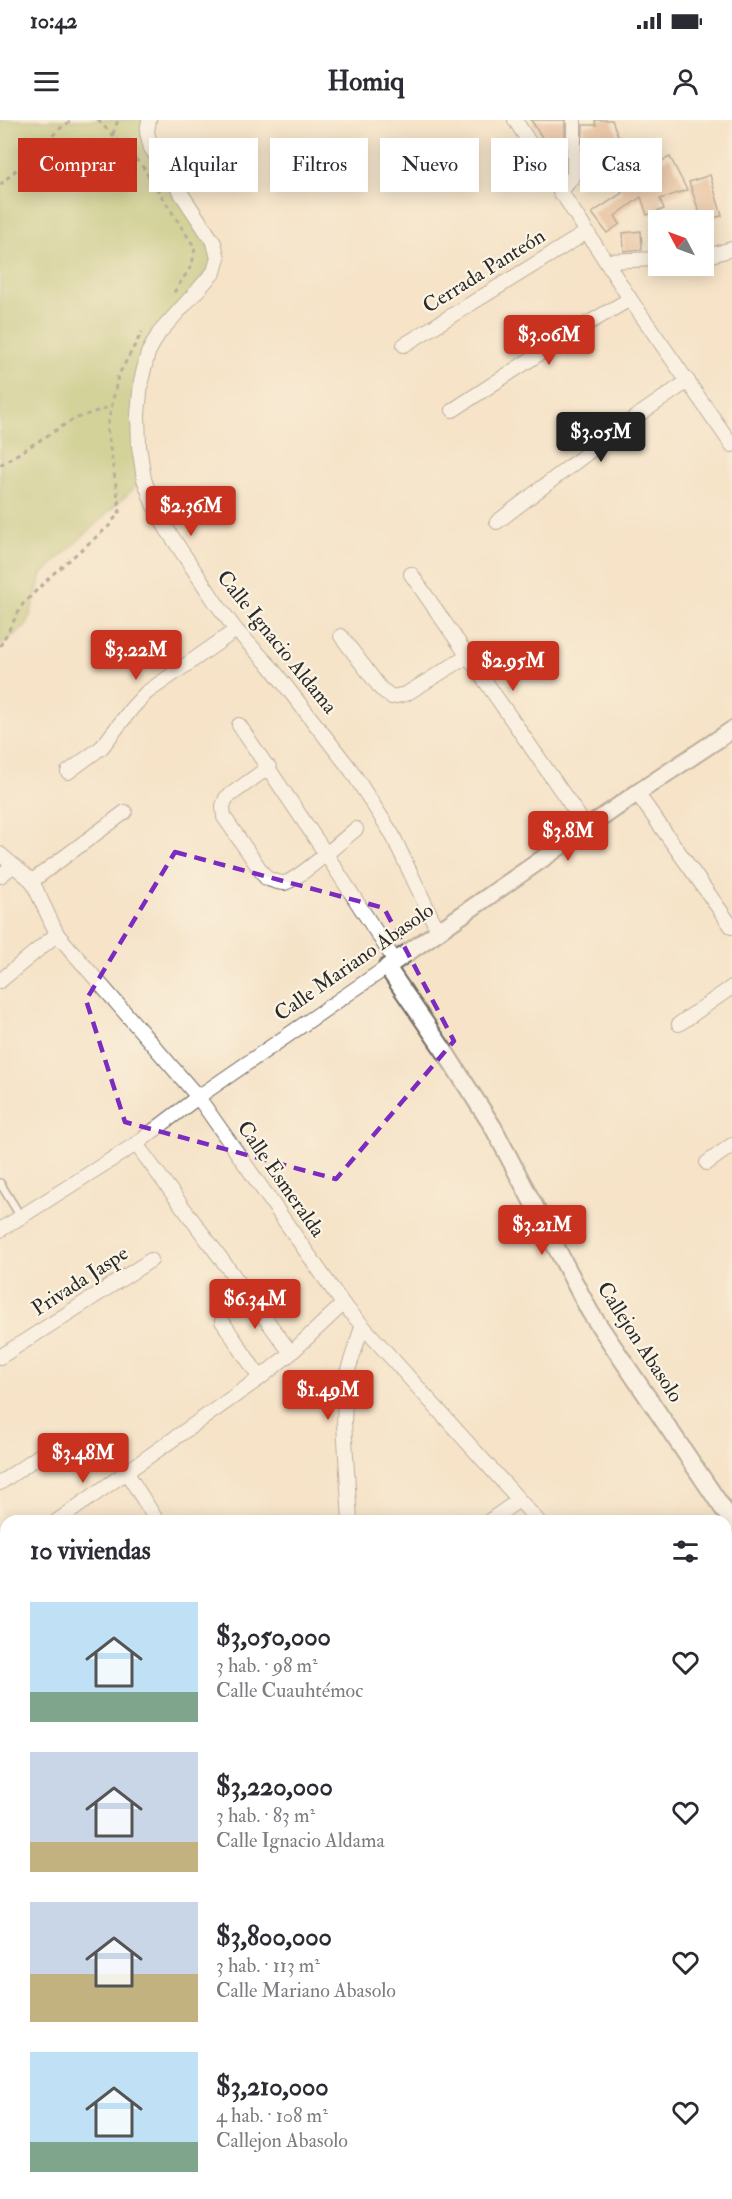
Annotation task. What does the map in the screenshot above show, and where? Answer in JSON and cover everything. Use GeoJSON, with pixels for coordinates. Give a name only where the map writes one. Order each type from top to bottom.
{"type":"FeatureCollection","features":[{"type":"Feature","properties":{"kind":"street","name":"Calle Ignacio Aldama"},"geometry":{"type":"LineString","coordinates":[[149,120],[147,132],[151,148],[214,243],[218,258],[214,272],[159,333],[148,353],[141,381],[138,415],[139,446],[144,479],[153,504],[166,528],[216,603],[236,630],[271,667],[351,770],[392,834],[438,931]]}},
{"type":"Feature","properties":{"kind":"street"},"geometry":{"type":"LineString","coordinates":[[515,120],[630,299],[732,445]]}},
{"type":"Feature","properties":{"kind":"street"},"geometry":{"type":"LineString","coordinates":[[560,193],[574,175],[574,120]]}},
{"type":"Feature","properties":{"kind":"street","name":"Cerrada Panteón"},"geometry":{"type":"LineString","coordinates":[[404,345],[587,232]]}},
{"type":"Feature","properties":{"kind":"street"},"geometry":{"type":"LineString","coordinates":[[714,255],[732,249]]}},
{"type":"Feature","properties":{"kind":"street"},"geometry":{"type":"LineString","coordinates":[[606,261],[648,259]]}},
{"type":"Feature","properties":{"kind":"street"},"geometry":{"type":"LineString","coordinates":[[453,410],[568,335],[630,299]]}},
{"type":"Feature","properties":{"kind":"street"},"geometry":{"type":"LineString","coordinates":[[497,522],[624,425],[688,381]]}},
{"type":"Feature","properties":{"kind":"street"},"geometry":{"type":"LineString","coordinates":[[411,574],[587,828]]}},
{"type":"Feature","properties":{"kind":"street"},"geometry":{"type":"LineString","coordinates":[[68,772],[102,747],[146,693],[236,630]]}},
{"type":"Feature","properties":{"kind":"street"},"geometry":{"type":"LineString","coordinates":[[342,636],[381,689],[392,697],[406,694],[468,656]]}},
{"type":"Feature","properties":{"kind":"street"},"geometry":{"type":"LineString","coordinates":[[239,725],[326,854],[391,964]]}},
{"type":"Feature","properties":{"kind":"street","name":"Calle Mariano Abasolo"},"geometry":{"type":"LineString","coordinates":[[0,1230],[136,1144],[198,1097],[637,793],[732,730]]}},
{"type":"Feature","properties":{"kind":"street"},"geometry":{"type":"LineString","coordinates":[[269,767],[226,798],[223,806],[224,818],[266,878],[277,883],[286,883],[356,829]]}},
{"type":"Feature","properties":{"kind":"street"},"geometry":{"type":"LineString","coordinates":[[637,793],[732,927]]}},
{"type":"Feature","properties":{"kind":"street"},"geometry":{"type":"LineString","coordinates":[[32,881],[125,812]]}},
{"type":"Feature","properties":{"kind":"street","name":"Calle Esmeralda"},"geometry":{"type":"LineString","coordinates":[[0,854],[32,881],[57,934],[198,1097],[343,1304],[533,1515]]}},
{"type":"Feature","properties":{"kind":"street"},"geometry":{"type":"LineString","coordinates":[[0,876],[13,866]]}},
{"type":"Feature","properties":{"kind":"street"},"geometry":{"type":"LineString","coordinates":[[0,981],[57,934]]}},
{"type":"Feature","properties":{"kind":"street","name":"Callejon Abasolo"},"geometry":{"type":"LineString","coordinates":[[391,964],[493,1127],[590,1312],[727,1515]]}},
{"type":"Feature","properties":{"kind":"street"},"geometry":{"type":"LineString","coordinates":[[679,1024],[732,987]]}},
{"type":"Feature","properties":{"kind":"street"},"geometry":{"type":"LineString","coordinates":[[136,1144],[291,1353]]}},
{"type":"Feature","properties":{"kind":"street"},"geometry":{"type":"LineString","coordinates":[[707,1163],[732,1145]]}},
{"type":"Feature","properties":{"kind":"street","name":"Privada Jaspe"},"geometry":{"type":"LineString","coordinates":[[0,1357],[152,1260]]}},
{"type":"Feature","properties":{"kind":"street"},"geometry":{"type":"LineString","coordinates":[[66,1515],[260,1378],[291,1353],[343,1304]]}},
{"type":"Feature","properties":{"kind":"street"},"geometry":{"type":"LineString","coordinates":[[222,1321],[260,1378]]}},
{"type":"Feature","properties":{"kind":"street"},"geometry":{"type":"LineString","coordinates":[[350,1515],[344,1423],[346,1376],[362,1327]]}},
{"type":"Feature","properties":{"kind":"street"},"geometry":{"type":"LineString","coordinates":[[0,1482],[46,1451]]}},
{"type":"Feature","properties":{"kind":"street"},"geometry":{"type":"LineString","coordinates":[[127,1473],[153,1515]]}},
{"type":"Feature","properties":{"kind":"street"},"geometry":{"type":"LineString","coordinates":[[498,1515],[519,1500]]}},
{"type":"Feature","properties":{"kind":"lane"},"geometry":{"type":"LineString","coordinates":[[0,1183],[21,1217]]}},
{"type":"Feature","properties":{"kind":"path"},"geometry":{"type":"LineString","coordinates":[[0,184],[64,125],[74,120]]}},
{"type":"Feature","properties":{"kind":"path"},"geometry":{"type":"LineString","coordinates":[[98,120],[143,166],[195,248],[192,265],[171,298]]}},
{"type":"Feature","properties":{"kind":"path"},"geometry":{"type":"LineString","coordinates":[[113,134],[118,120]]}},
{"type":"Feature","properties":{"kind":"path"},"geometry":{"type":"LineString","coordinates":[[0,646],[23,604],[54,573],[110,526],[120,511],[107,428],[118,376],[139,335],[146,328]]}},
{"type":"Feature","properties":{"kind":"path"},"geometry":{"type":"LineString","coordinates":[[0,465],[74,419],[112,406]]}},
{"type":"Feature","properties":{"kind":"highlighted area"},"geometry":{"type":"Polygon","coordinates":[[[175,852],[384,908],[454,1041],[336,1179],[125,1122],[86,1000],[175,852]]]}},
{"type":"Feature","properties":{"kind":"green space"},"geometry":{"type":"Polygon","coordinates":[[[0,120],[149,120],[147,132],[150,138],[149,192],[181,192],[218,258],[159,333],[141,381],[144,479],[42,574],[27,625],[0,646],[0,120]]]}},
{"type":"Feature","properties":{"kind":"building"},"geometry":{"type":"Polygon","coordinates":[[[531,120],[565,120],[565,138],[542,138],[531,120]]]}},
{"type":"Feature","properties":{"kind":"building"},"geometry":{"type":"Polygon","coordinates":[[[595,120],[612,120],[618,136],[583,138],[583,125],[596,125],[595,120]]]}},
{"type":"Feature","properties":{"kind":"building"},"geometry":{"type":"Polygon","coordinates":[[[670,157],[687,190],[660,199],[664,209],[648,210],[647,215],[641,197],[615,216],[620,224],[607,233],[592,213],[622,193],[662,192],[662,161],[670,157]]]}},
{"type":"Feature","properties":{"kind":"building"},"geometry":{"type":"Polygon","coordinates":[[[710,175],[722,216],[714,218],[714,210],[699,210],[689,182],[710,175]]]}},
{"type":"Feature","properties":{"kind":"building"},"geometry":{"type":"Polygon","coordinates":[[[641,231],[642,249],[624,251],[623,233],[641,231]]]}}]}
